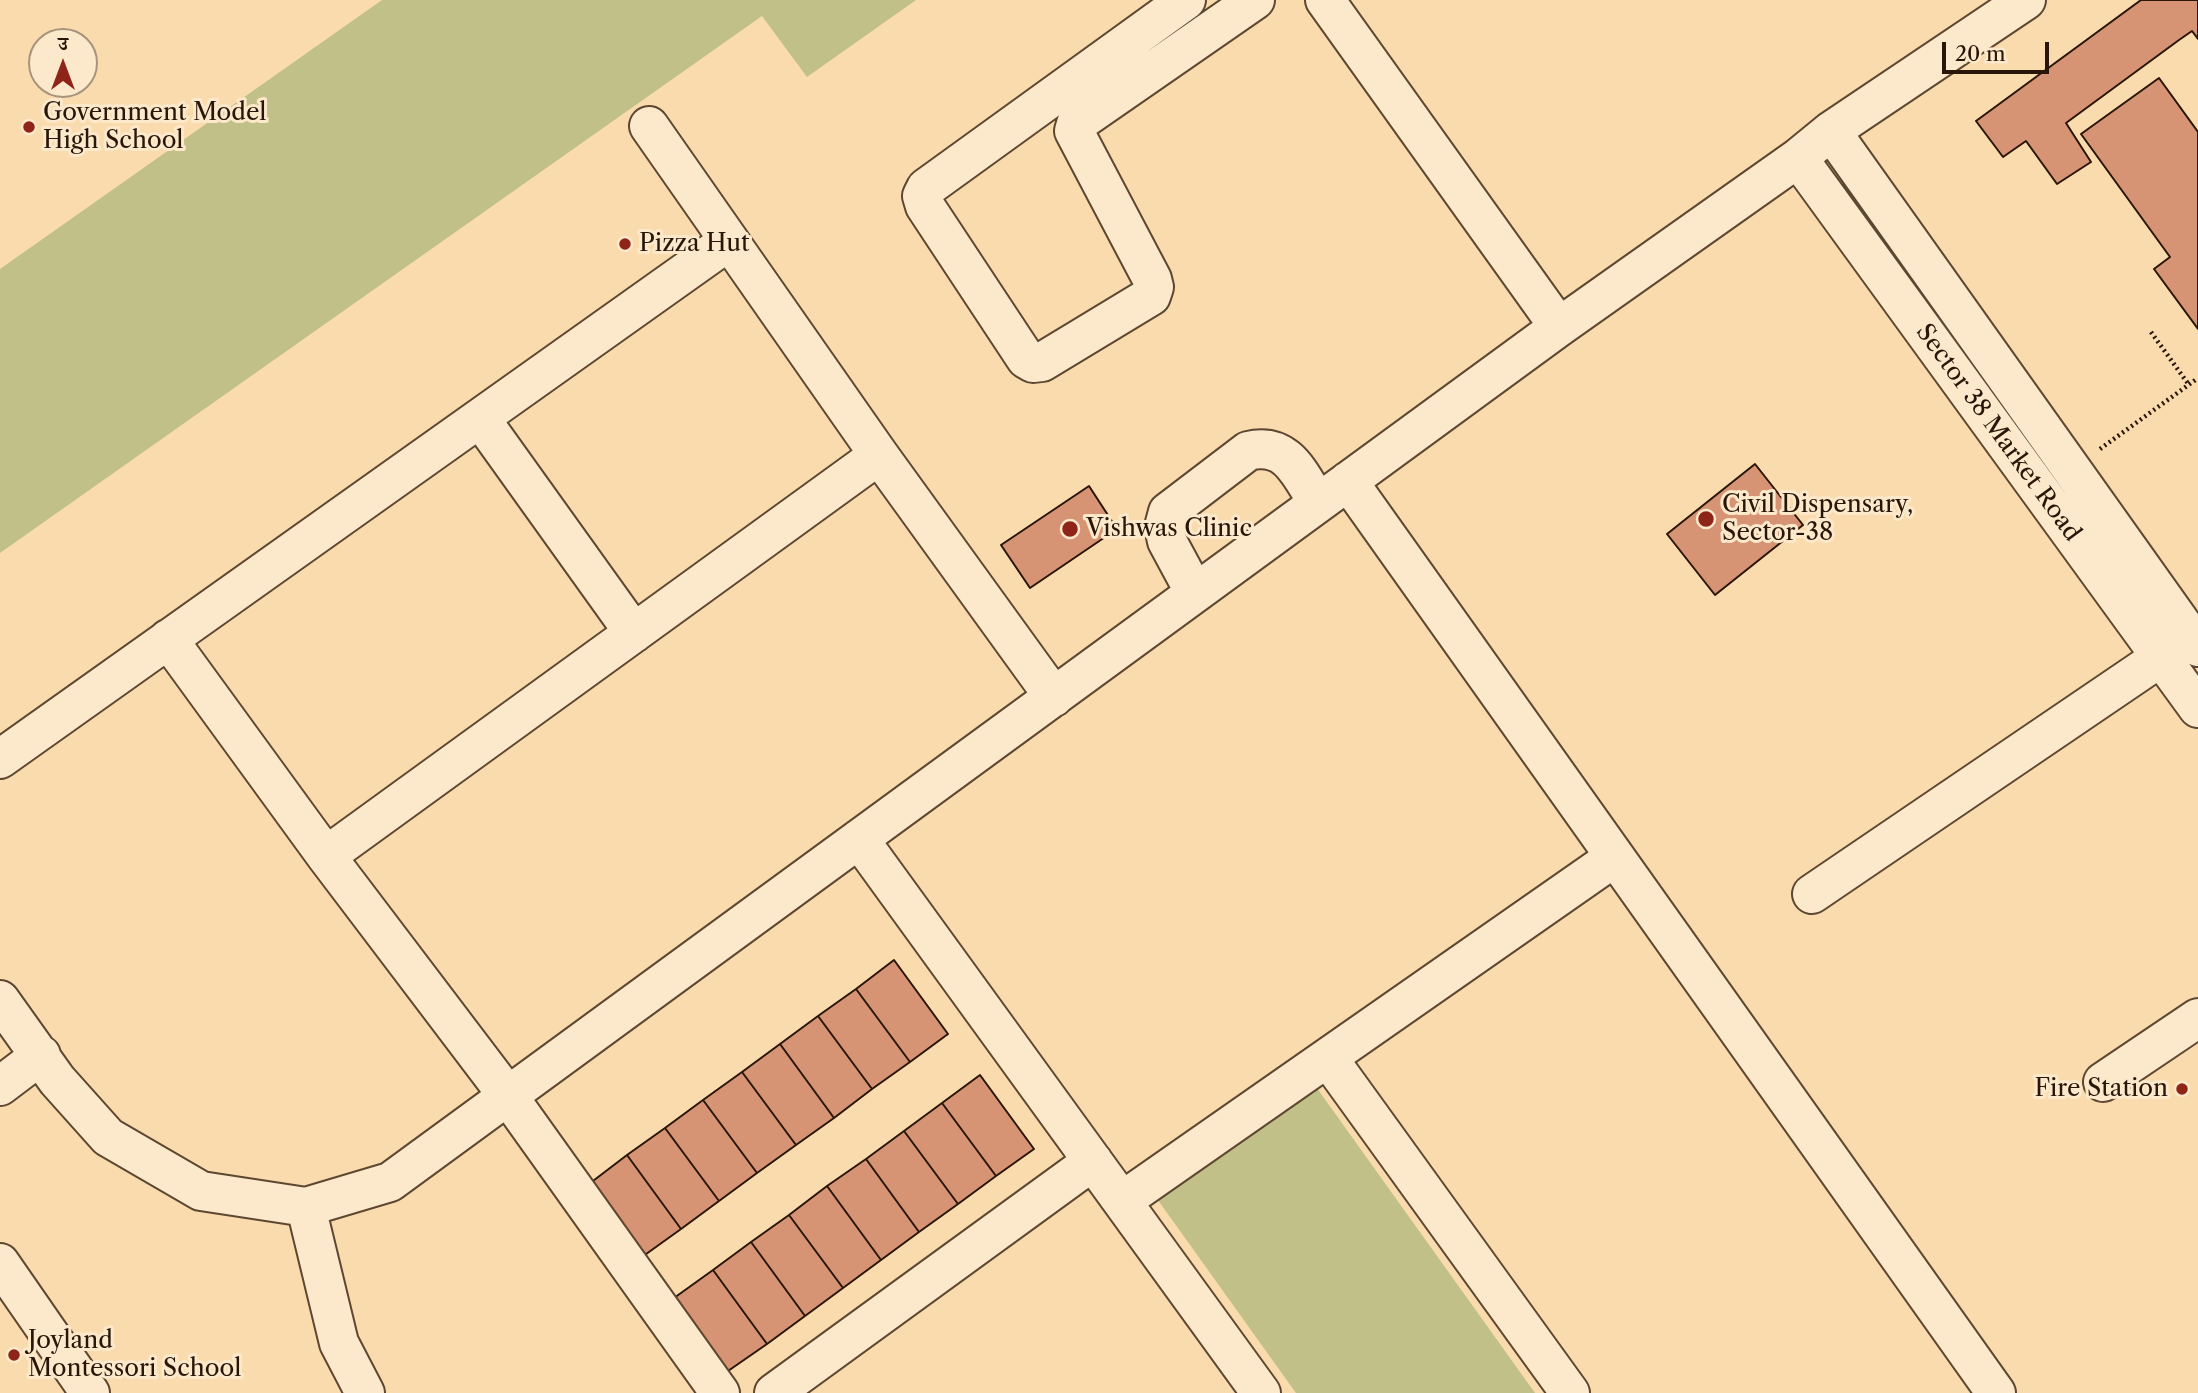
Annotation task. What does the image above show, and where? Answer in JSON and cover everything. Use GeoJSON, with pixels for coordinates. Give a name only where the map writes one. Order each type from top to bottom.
{"type":"FeatureCollection","features":[{"type":"Feature","properties":{"kind":"street"},"geometry":{"type":"LineString","coordinates":[[1186,0],[926,188],[922,196],[925,206],[1026,359],[1033,363],[1042,362],[1151,296],[1154,287],[1074,131],[1076,124],[1255,0]]}},
{"type":"Feature","properties":{"kind":"street"},"geometry":{"type":"LineString","coordinates":[[1325,0],[1559,327]]}},
{"type":"Feature","properties":{"kind":"street"},"geometry":{"type":"LineString","coordinates":[[0,1000],[57,1080],[108,1137],[201,1191],[306,1207],[390,1182],[1559,327],[1798,159],[1831,131],[2026,0]]}},
{"type":"Feature","properties":{"kind":"street"},"geometry":{"type":"LineString","coordinates":[[649,126],[879,455],[1054,697]]}},
{"type":"Feature","properties":{"kind":"street","name":"Sector 38 Market Road"},"geometry":{"type":"LineString","coordinates":[[1831,131],[2198,647]]}},
{"type":"Feature","properties":{"kind":"street","name":"Sector 38 Market Road"},"geometry":{"type":"LineString","coordinates":[[1798,159],[2198,708]]}},
{"type":"Feature","properties":{"kind":"street"},"geometry":{"type":"LineString","coordinates":[[0,759],[729,241]]}},
{"type":"Feature","properties":{"kind":"street"},"geometry":{"type":"LineString","coordinates":[[480,418],[634,633]]}},
{"type":"Feature","properties":{"kind":"street"},"geometry":{"type":"LineString","coordinates":[[1195,593],[1167,541],[1164,527],[1168,512],[1248,451],[1259,448],[1280,452],[1292,462],[1318,503]]}},
{"type":"Feature","properties":{"kind":"street"},"geometry":{"type":"LineString","coordinates":[[326,856],[879,455]]}},
{"type":"Feature","properties":{"kind":"street"},"geometry":{"type":"LineString","coordinates":[[1348,481],[1996,1393]]}},
{"type":"Feature","properties":{"kind":"street"},"geometry":{"type":"LineString","coordinates":[[169,639],[326,856],[508,1096],[720,1393]]}},
{"type":"Feature","properties":{"kind":"street"},"geometry":{"type":"LineString","coordinates":[[1812,894],[2161,657]]}},
{"type":"Feature","properties":{"kind":"street"},"geometry":{"type":"LineString","coordinates":[[859,839],[1122,1201],[1242,1386]]}},
{"type":"Feature","properties":{"kind":"street"},"geometry":{"type":"LineString","coordinates":[[1122,1201],[1615,857]]}},
{"type":"Feature","properties":{"kind":"street"},"geometry":{"type":"LineString","coordinates":[[2102,1082],[2198,1018]]}},
{"type":"Feature","properties":{"kind":"street"},"geometry":{"type":"LineString","coordinates":[[0,1086],[41,1055]]}},
{"type":"Feature","properties":{"kind":"street"},"geometry":{"type":"LineString","coordinates":[[1328,1058],[1570,1393]]}},
{"type":"Feature","properties":{"kind":"street"},"geometry":{"type":"LineString","coordinates":[[774,1393],[1093,1161]]}},
{"type":"Feature","properties":{"kind":"street"},"geometry":{"type":"LineString","coordinates":[[306,1207],[339,1343],[365,1393]]}},
{"type":"Feature","properties":{"kind":"street"},"geometry":{"type":"LineString","coordinates":[[0,1264],[90,1393]]}},
{"type":"Feature","properties":{"kind":"path"},"geometry":{"type":"LineString","coordinates":[[2151,332],[2189,384]]}},
{"type":"Feature","properties":{"kind":"path"},"geometry":{"type":"LineString","coordinates":[[2071,469],[2198,378]]}},
{"type":"Feature","properties":{"kind":"green space"},"geometry":{"type":"Polygon","coordinates":[[[382,0],[916,0],[807,77],[762,16],[0,553],[0,269],[382,0]]]}},
{"type":"Feature","properties":{"kind":"green space"},"geometry":{"type":"Polygon","coordinates":[[[1314,1084],[1535,1393],[1296,1393],[1155,1196],[1314,1084]]]}},
{"type":"Feature","properties":{"kind":"building"},"geometry":{"type":"Polygon","coordinates":[[[2141,0],[2198,0],[2198,39],[2192,31],[2066,123],[2091,162],[2057,184],[2026,141],[2003,157],[1976,121],[2141,0]]]}},
{"type":"Feature","properties":{"kind":"building"},"geometry":{"type":"Polygon","coordinates":[[[2159,78],[2198,132],[2198,329],[2154,269],[2170,257],[2081,134],[2159,78]]]}},
{"type":"Feature","properties":{"kind":"building"},"geometry":{"type":"Polygon","coordinates":[[[1755,464],[1803,525],[1715,595],[1667,534],[1755,464]]]}},
{"type":"Feature","properties":{"kind":"building"},"geometry":{"type":"Polygon","coordinates":[[[1089,486],[1117,529],[1030,588],[1001,545],[1089,486]]]}},
{"type":"Feature","properties":{"kind":"building"},"geometry":{"type":"Polygon","coordinates":[[[894,960],[948,1034],[910,1062],[856,989],[894,960]]]}},
{"type":"Feature","properties":{"kind":"building"},"geometry":{"type":"Polygon","coordinates":[[[856,989],[910,1062],[872,1089],[818,1016],[856,989]]]}},
{"type":"Feature","properties":{"kind":"building"},"geometry":{"type":"Polygon","coordinates":[[[818,1016],[872,1089],[834,1118],[780,1044],[818,1016]]]}},
{"type":"Feature","properties":{"kind":"building"},"geometry":{"type":"Polygon","coordinates":[[[780,1044],[834,1118],[796,1145],[742,1072],[780,1044]]]}},
{"type":"Feature","properties":{"kind":"building"},"geometry":{"type":"Polygon","coordinates":[[[742,1072],[796,1145],[757,1173],[703,1100],[742,1072]]]}},
{"type":"Feature","properties":{"kind":"building"},"geometry":{"type":"Polygon","coordinates":[[[980,1075],[1034,1149],[996,1176],[942,1103],[980,1075]]]}},
{"type":"Feature","properties":{"kind":"building"},"geometry":{"type":"Polygon","coordinates":[[[703,1100],[757,1173],[719,1201],[665,1128],[703,1100]]]}},
{"type":"Feature","properties":{"kind":"building"},"geometry":{"type":"Polygon","coordinates":[[[942,1103],[996,1176],[958,1204],[904,1131],[942,1103]]]}},
{"type":"Feature","properties":{"kind":"building"},"geometry":{"type":"Polygon","coordinates":[[[665,1128],[719,1201],[681,1229],[627,1155],[665,1128]]]}},
{"type":"Feature","properties":{"kind":"building"},"geometry":{"type":"Polygon","coordinates":[[[904,1131],[958,1204],[919,1232],[866,1159],[904,1131]]]}},
{"type":"Feature","properties":{"kind":"building"},"geometry":{"type":"Polygon","coordinates":[[[627,1155],[681,1229],[642,1257],[589,1184],[627,1155]]]}},
{"type":"Feature","properties":{"kind":"building"},"geometry":{"type":"Polygon","coordinates":[[[866,1159],[919,1232],[881,1260],[827,1186],[866,1159]]]}},
{"type":"Feature","properties":{"kind":"building"},"geometry":{"type":"Polygon","coordinates":[[[827,1186],[881,1260],[843,1288],[789,1215],[827,1186]]]}},
{"type":"Feature","properties":{"kind":"building"},"geometry":{"type":"Polygon","coordinates":[[[789,1215],[843,1288],[805,1316],[751,1242],[789,1215]]]}},
{"type":"Feature","properties":{"kind":"building"},"geometry":{"type":"Polygon","coordinates":[[[751,1242],[805,1316],[767,1344],[713,1270],[751,1242]]]}},
{"type":"Feature","properties":{"kind":"building"},"geometry":{"type":"Polygon","coordinates":[[[713,1270],[767,1344],[728,1371],[674,1298],[713,1270]]]}},
{"type":"Feature","properties":{"kind":"place","name":"Government Model High School"},"geometry":{"type":"Point","coordinates":[29,127]}},
{"type":"Feature","properties":{"kind":"place","name":"Pizza Hut"},"geometry":{"type":"Point","coordinates":[625,244]}},
{"type":"Feature","properties":{"kind":"place","name":"Civil Dispensary, Sector-38"},"geometry":{"type":"Point","coordinates":[1706,519]}},
{"type":"Feature","properties":{"kind":"place","name":"Vishwas Clinic"},"geometry":{"type":"Point","coordinates":[1070,529]}},
{"type":"Feature","properties":{"kind":"place","name":"Fire Station"},"geometry":{"type":"Point","coordinates":[2182,1089]}},
{"type":"Feature","properties":{"kind":"place","name":"Joyland Montessori School"},"geometry":{"type":"Point","coordinates":[14,1355]}}]}
